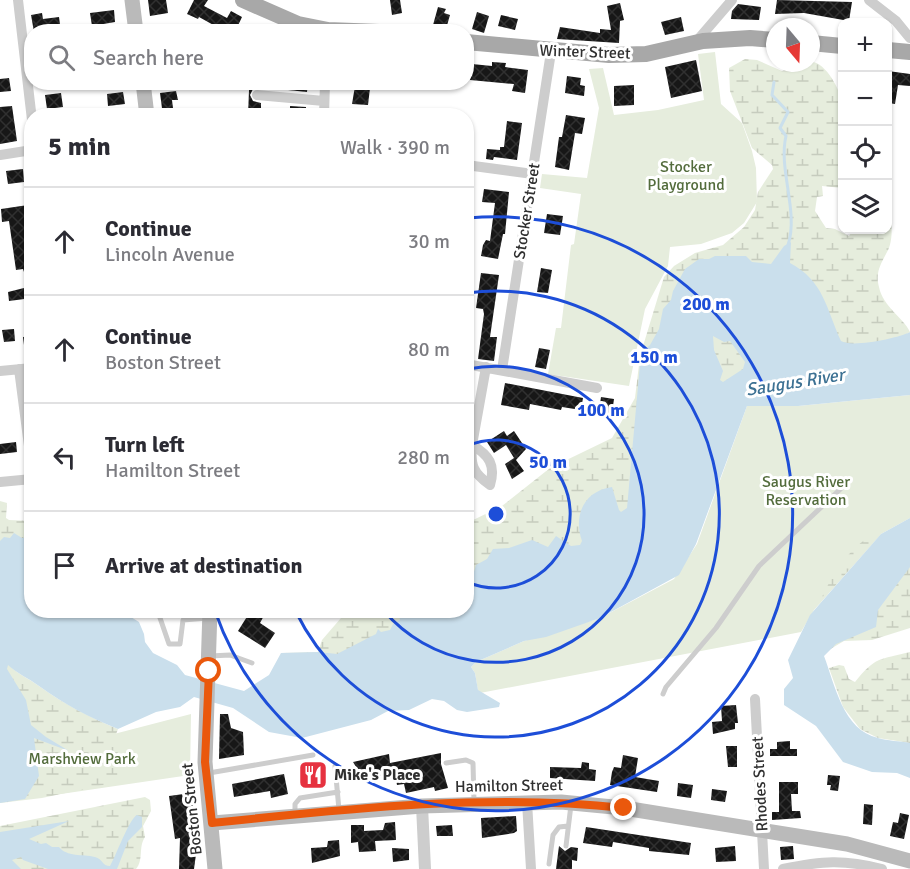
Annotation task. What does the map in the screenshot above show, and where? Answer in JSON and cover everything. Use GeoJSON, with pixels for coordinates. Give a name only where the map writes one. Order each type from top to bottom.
{"type":"FeatureCollection","features":[{"type":"Feature","properties":{"kind":"main road"},"geometry":{"type":"LineString","coordinates":[[132,0],[135,24]]}},
{"type":"Feature","properties":{"kind":"main road"},"geometry":{"type":"LineString","coordinates":[[243,0],[298,24]]}},
{"type":"Feature","properties":{"kind":"main road","name":"Winter Street"},"geometry":{"type":"LineString","coordinates":[[474,43],[551,52],[609,55],[646,54],[694,43],[750,38],[766,39]]}},
{"type":"Feature","properties":{"kind":"main road"},"geometry":{"type":"LineString","coordinates":[[820,44],[838,46]]}},
{"type":"Feature","properties":{"kind":"main road"},"geometry":{"type":"LineString","coordinates":[[892,50],[910,52]]}},
{"type":"Feature","properties":{"kind":"main road"},"geometry":{"type":"LineString","coordinates":[[144,90],[146,108]]}},
{"type":"Feature","properties":{"kind":"main road","name":"Boston Street"},"geometry":{"type":"LineString","coordinates":[[210,618],[205,774],[212,823],[215,869]]}},
{"type":"Feature","properties":{"kind":"main road","name":"Hamilton Street"},"geometry":{"type":"LineString","coordinates":[[212,823],[474,803],[571,803],[848,844],[910,861]]}},
{"type":"Feature","properties":{"kind":"street"},"geometry":{"type":"LineString","coordinates":[[18,0],[24,51]]}},
{"type":"Feature","properties":{"kind":"street"},"geometry":{"type":"LineString","coordinates":[[694,43],[732,0]]}},
{"type":"Feature","properties":{"kind":"street"},"geometry":{"type":"LineString","coordinates":[[869,0],[896,21],[910,38]]}},
{"type":"Feature","properties":{"kind":"street","name":"Stocker Street"},"geometry":{"type":"LineString","coordinates":[[502,370],[551,52]]}},
{"type":"Feature","properties":{"kind":"street"},"geometry":{"type":"LineString","coordinates":[[28,90],[31,108]]}},
{"type":"Feature","properties":{"kind":"street"},"geometry":{"type":"LineString","coordinates":[[324,108],[325,90]]}},
{"type":"Feature","properties":{"kind":"street"},"geometry":{"type":"LineString","coordinates":[[257,95],[324,101]]}},
{"type":"Feature","properties":{"kind":"street"},"geometry":{"type":"LineString","coordinates":[[0,155],[24,151]]}},
{"type":"Feature","properties":{"kind":"street"},"geometry":{"type":"LineString","coordinates":[[474,166],[533,174]]}},
{"type":"Feature","properties":{"kind":"street"},"geometry":{"type":"LineString","coordinates":[[474,366],[597,388]]}},
{"type":"Feature","properties":{"kind":"street"},"geometry":{"type":"LineString","coordinates":[[474,424],[486,368]]}},
{"type":"Feature","properties":{"kind":"street"},"geometry":{"type":"LineString","coordinates":[[19,369],[24,407]]}},
{"type":"Feature","properties":{"kind":"street"},"geometry":{"type":"LineString","coordinates":[[0,371],[24,369]]}},
{"type":"Feature","properties":{"kind":"street"},"geometry":{"type":"LineString","coordinates":[[0,482],[24,480]]}},
{"type":"Feature","properties":{"kind":"street","name":"Rhodes Street"},"geometry":{"type":"LineString","coordinates":[[755,699],[764,869]]}},
{"type":"Feature","properties":{"kind":"street"},"geometry":{"type":"LineString","coordinates":[[527,802],[531,869]]}},
{"type":"Feature","properties":{"kind":"street"},"geometry":{"type":"LineString","coordinates":[[422,806],[425,869]]}},
{"type":"Feature","properties":{"kind":"street"},"geometry":{"type":"LineString","coordinates":[[783,869],[837,860],[882,869]]}},
{"type":"Feature","properties":{"kind":"lane"},"geometry":{"type":"LineString","coordinates":[[663,694],[668,684],[716,628],[759,566],[850,480]]}},
{"type":"Feature","properties":{"kind":"lane"},"geometry":{"type":"LineString","coordinates":[[160,618],[169,644],[180,644],[183,620],[192,618]]}},
{"type":"Feature","properties":{"kind":"lane"},"geometry":{"type":"LineString","coordinates":[[210,663],[230,655],[252,663]]}},
{"type":"Feature","properties":{"kind":"lane"},"geometry":{"type":"LineString","coordinates":[[205,774],[313,755]]}},
{"type":"Feature","properties":{"kind":"lane"},"geometry":{"type":"LineString","coordinates":[[446,763],[466,760],[473,763],[474,803]]}},
{"type":"Feature","properties":{"kind":"lane"},"geometry":{"type":"LineString","coordinates":[[339,812],[336,769],[353,770]]}},
{"type":"Feature","properties":{"kind":"lane"},"geometry":{"type":"LineString","coordinates":[[295,815],[295,804],[300,798],[338,792]]}},
{"type":"Feature","properties":{"kind":"lane"},"geometry":{"type":"LineString","coordinates":[[566,846],[571,803]]}},
{"type":"Feature","properties":{"kind":"lane"},"geometry":{"type":"LineString","coordinates":[[549,864],[554,833],[559,827],[568,826]]}},
{"type":"Feature","properties":{"kind":"green space","name":"Stocker Playground"},"geometry":{"type":"Polygon","coordinates":[[[715,52],[721,104],[742,123],[752,151],[756,168],[757,202],[744,223],[732,233],[701,244],[670,247],[668,266],[645,309],[629,386],[548,374],[556,328],[561,328],[571,245],[574,244],[581,194],[540,188],[542,174],[587,178],[599,108],[589,69],[603,68],[614,115],[658,110],[704,100],[698,54],[715,52]]]}},
{"type":"Feature","properties":{"kind":"green space"},"geometry":{"type":"Polygon","coordinates":[[[745,59],[766,64],[766,72],[820,72],[820,65],[827,71],[838,89],[838,188],[822,186],[823,196],[817,197],[815,211],[826,228],[838,230],[838,234],[849,236],[850,234],[891,234],[891,242],[879,268],[878,282],[881,294],[910,332],[888,346],[753,360],[658,518],[474,586],[474,520],[502,506],[550,468],[612,438],[635,398],[640,356],[664,277],[674,266],[695,253],[723,245],[744,227],[755,210],[758,192],[773,169],[772,165],[752,148],[730,91],[729,68],[745,59]]]}},
{"type":"Feature","properties":{"kind":"green space","name":"Saugus River Reservation"},"geometry":{"type":"Polygon","coordinates":[[[910,395],[910,518],[881,534],[814,610],[801,632],[480,693],[478,691],[475,673],[471,667],[476,662],[524,641],[600,618],[674,579],[697,544],[747,406],[798,406],[910,395]]]}},
{"type":"Feature","properties":{"kind":"green space"},"geometry":{"type":"Polygon","coordinates":[[[0,501],[7,503],[6,518],[24,521],[24,591],[0,597],[0,501]]]}},
{"type":"Feature","properties":{"kind":"green space"},"geometry":{"type":"Polygon","coordinates":[[[881,534],[819,604],[843,561],[861,543],[881,534]]]}},
{"type":"Feature","properties":{"kind":"green space"},"geometry":{"type":"Polygon","coordinates":[[[910,558],[910,628],[872,640],[844,641],[827,651],[910,558]]]}},
{"type":"Feature","properties":{"kind":"green space"},"geometry":{"type":"Polygon","coordinates":[[[341,618],[413,618],[277,694],[281,653],[318,652],[322,640],[341,618]]]}},
{"type":"Feature","properties":{"kind":"green space"},"geometry":{"type":"Polygon","coordinates":[[[910,652],[910,743],[878,738],[860,729],[843,707],[829,668],[844,666],[849,679],[855,682],[873,663],[910,652]]]}},
{"type":"Feature","properties":{"kind":"green space"},"geometry":{"type":"Polygon","coordinates":[[[8,664],[67,704],[118,729],[115,737],[118,744],[117,782],[42,798],[0,803],[2,667],[8,664]]]}},
{"type":"Feature","properties":{"kind":"green space","name":"Marshview Park"},"geometry":{"type":"Polygon","coordinates":[[[191,714],[190,775],[27,799],[54,746],[114,734],[191,714]]]}},
{"type":"Feature","properties":{"kind":"green space"},"geometry":{"type":"Polygon","coordinates":[[[145,797],[150,800],[151,811],[143,826],[145,837],[140,862],[136,869],[0,869],[0,826],[145,797]]]}},
{"type":"Feature","properties":{"kind":"water","name":"Saugus River"},"geometry":{"type":"Polygon","coordinates":[[[791,242],[790,263],[810,278],[823,296],[841,341],[865,343],[910,332],[910,395],[798,406],[747,406],[696,544],[679,575],[600,618],[546,637],[524,641],[476,662],[471,667],[475,673],[478,690],[500,703],[499,707],[467,712],[457,710],[444,701],[432,699],[409,710],[388,711],[371,720],[302,738],[269,732],[233,708],[194,697],[180,707],[156,712],[118,729],[68,705],[8,665],[7,669],[26,700],[31,725],[69,751],[34,738],[39,776],[25,799],[0,803],[0,541],[4,537],[10,538],[14,533],[24,538],[24,618],[132,618],[139,622],[145,642],[153,653],[177,665],[185,675],[244,691],[269,675],[281,653],[337,654],[376,634],[378,629],[381,632],[390,630],[400,618],[474,618],[474,572],[476,565],[487,559],[493,549],[509,548],[532,540],[548,547],[556,536],[571,546],[580,545],[582,541],[579,522],[583,506],[594,493],[602,489],[612,487],[619,510],[621,512],[627,508],[641,353],[650,345],[659,329],[663,309],[671,300],[673,291],[685,269],[699,259],[709,259],[715,256],[746,256],[752,262],[771,264],[784,246],[791,242]],[[713,336],[714,350],[723,371],[720,380],[723,382],[743,369],[745,362],[730,341],[724,342],[713,336]]]}},
{"type":"Feature","properties":{"kind":"water"},"geometry":{"type":"Polygon","coordinates":[[[910,518],[910,567],[878,610],[876,627],[836,644],[824,656],[842,705],[856,726],[878,738],[910,743],[910,778],[897,773],[872,772],[843,762],[816,726],[784,705],[784,689],[793,678],[788,660],[810,615],[881,534],[910,518]]]}},
{"type":"Feature","properties":{"kind":"water"},"geometry":{"type":"Polygon","coordinates":[[[137,815],[142,817],[142,827],[128,841],[117,869],[48,869],[23,860],[21,857],[12,860],[21,869],[0,869],[0,832],[69,821],[29,839],[41,844],[46,843],[52,847],[59,847],[70,854],[95,857],[110,866],[127,830],[137,815]]]}},
{"type":"Feature","properties":{"kind":"building"},"geometry":{"type":"Polygon","coordinates":[[[148,0],[166,0],[168,13],[150,16],[148,0]]]}},
{"type":"Feature","properties":{"kind":"building"},"geometry":{"type":"Polygon","coordinates":[[[194,0],[208,0],[204,6],[227,18],[231,11],[242,17],[239,24],[212,24],[187,14],[194,0]]]}},
{"type":"Feature","properties":{"kind":"building"},"geometry":{"type":"Polygon","coordinates":[[[390,0],[400,0],[402,13],[392,15],[390,0]]]}},
{"type":"Feature","properties":{"kind":"building"},"geometry":{"type":"Polygon","coordinates":[[[777,0],[852,2],[849,18],[838,19],[804,13],[775,14],[777,0]]]}},
{"type":"Feature","properties":{"kind":"building"},"geometry":{"type":"Polygon","coordinates":[[[620,3],[624,20],[620,21],[619,43],[557,39],[560,27],[600,33],[600,29],[611,30],[607,6],[620,3]]]}},
{"type":"Feature","properties":{"kind":"building"},"geometry":{"type":"Polygon","coordinates":[[[738,4],[761,7],[759,20],[731,19],[732,11],[738,4]]]}},
{"type":"Feature","properties":{"kind":"building"},"geometry":{"type":"Polygon","coordinates":[[[438,7],[446,9],[444,13],[450,15],[447,24],[433,24],[438,7]]]}},
{"type":"Feature","properties":{"kind":"building"},"geometry":{"type":"Polygon","coordinates":[[[114,10],[115,22],[92,24],[90,13],[114,10]]]}},
{"type":"Feature","properties":{"kind":"building"},"geometry":{"type":"Polygon","coordinates":[[[477,12],[489,16],[484,33],[474,30],[477,12]]]}},
{"type":"Feature","properties":{"kind":"building"},"geometry":{"type":"Polygon","coordinates":[[[42,13],[43,19],[59,17],[60,24],[33,24],[31,15],[42,13]]]}},
{"type":"Feature","properties":{"kind":"building"},"geometry":{"type":"Polygon","coordinates":[[[501,15],[518,19],[515,30],[498,26],[501,15]]]}},
{"type":"Feature","properties":{"kind":"building"},"geometry":{"type":"Polygon","coordinates":[[[681,17],[684,31],[665,35],[661,22],[681,17]]]}},
{"type":"Feature","properties":{"kind":"building"},"geometry":{"type":"Polygon","coordinates":[[[696,60],[702,91],[671,98],[665,67],[696,60]]]}},
{"type":"Feature","properties":{"kind":"building"},"geometry":{"type":"Polygon","coordinates":[[[492,62],[506,63],[505,67],[528,70],[525,93],[512,91],[514,84],[474,80],[474,64],[492,66],[492,62]]]}},
{"type":"Feature","properties":{"kind":"building"},"geometry":{"type":"Polygon","coordinates":[[[892,72],[910,74],[910,86],[898,85],[895,104],[892,104],[892,72]]]}},
{"type":"Feature","properties":{"kind":"building"},"geometry":{"type":"Polygon","coordinates":[[[567,76],[581,78],[580,85],[585,86],[584,96],[565,93],[567,76]]]}},
{"type":"Feature","properties":{"kind":"building"},"geometry":{"type":"Polygon","coordinates":[[[9,78],[11,91],[0,92],[0,79],[9,78]]]}},
{"type":"Feature","properties":{"kind":"building"},"geometry":{"type":"Polygon","coordinates":[[[634,85],[634,105],[614,106],[614,86],[634,85]]]}},
{"type":"Feature","properties":{"kind":"building"},"geometry":{"type":"Polygon","coordinates":[[[249,90],[252,90],[250,95],[253,101],[261,103],[261,108],[248,108],[249,90]]]}},
{"type":"Feature","properties":{"kind":"building"},"geometry":{"type":"Polygon","coordinates":[[[354,90],[370,90],[368,105],[352,104],[354,90]]]}},
{"type":"Feature","properties":{"kind":"building"},"geometry":{"type":"Polygon","coordinates":[[[176,91],[178,100],[172,100],[173,108],[162,108],[160,93],[176,91]]]}},
{"type":"Feature","properties":{"kind":"building"},"geometry":{"type":"Polygon","coordinates":[[[123,92],[125,104],[108,106],[107,94],[123,92]]]}},
{"type":"Feature","properties":{"kind":"building"},"geometry":{"type":"Polygon","coordinates":[[[61,93],[63,107],[47,108],[45,95],[61,93]]]}},
{"type":"Feature","properties":{"kind":"building"},"geometry":{"type":"Polygon","coordinates":[[[12,106],[17,141],[0,144],[0,107],[12,106]]]}},
{"type":"Feature","properties":{"kind":"building"},"geometry":{"type":"Polygon","coordinates":[[[290,106],[306,107],[306,108],[290,108],[290,106]]]}},
{"type":"Feature","properties":{"kind":"building"},"geometry":{"type":"Polygon","coordinates":[[[566,115],[585,118],[582,134],[575,133],[569,170],[555,167],[559,137],[562,137],[566,115]]]}},
{"type":"Feature","properties":{"kind":"building"},"geometry":{"type":"Polygon","coordinates":[[[507,121],[522,123],[517,160],[494,157],[493,160],[486,159],[487,149],[500,150],[500,147],[504,147],[507,121]]]}},
{"type":"Feature","properties":{"kind":"building"},"geometry":{"type":"Polygon","coordinates":[[[23,169],[24,182],[8,184],[6,171],[23,169]]]}},
{"type":"Feature","properties":{"kind":"building"},"geometry":{"type":"Polygon","coordinates":[[[484,189],[509,192],[505,234],[503,234],[498,259],[481,256],[486,240],[490,241],[495,203],[482,202],[484,189]]]}},
{"type":"Feature","properties":{"kind":"building"},"geometry":{"type":"Polygon","coordinates":[[[24,206],[24,272],[23,269],[16,270],[9,221],[2,222],[1,209],[24,206]]]}},
{"type":"Feature","properties":{"kind":"building"},"geometry":{"type":"Polygon","coordinates":[[[547,214],[563,216],[560,235],[544,233],[547,214]]]}},
{"type":"Feature","properties":{"kind":"building"},"geometry":{"type":"Polygon","coordinates":[[[541,268],[552,270],[548,293],[537,292],[541,268]]]}},
{"type":"Feature","properties":{"kind":"building"},"geometry":{"type":"Polygon","coordinates":[[[481,273],[499,275],[490,337],[497,337],[494,361],[478,359],[484,314],[483,309],[476,308],[481,273]]]}},
{"type":"Feature","properties":{"kind":"building"},"geometry":{"type":"Polygon","coordinates":[[[24,288],[24,299],[9,301],[8,292],[24,288]]]}},
{"type":"Feature","properties":{"kind":"building"},"geometry":{"type":"Polygon","coordinates":[[[14,329],[15,341],[4,342],[2,330],[14,329]]]}},
{"type":"Feature","properties":{"kind":"building"},"geometry":{"type":"Polygon","coordinates":[[[539,348],[550,350],[546,369],[535,367],[539,348]]]}},
{"type":"Feature","properties":{"kind":"building"},"geometry":{"type":"Polygon","coordinates":[[[505,383],[583,398],[581,410],[562,407],[561,410],[530,404],[529,410],[501,405],[505,383]]]}},
{"type":"Feature","properties":{"kind":"building"},"geometry":{"type":"Polygon","coordinates":[[[601,397],[614,399],[612,413],[599,411],[601,397]]]}},
{"type":"Feature","properties":{"kind":"building"},"geometry":{"type":"Polygon","coordinates":[[[504,431],[507,436],[514,431],[526,449],[516,460],[524,471],[512,479],[505,464],[514,458],[506,445],[494,453],[487,442],[504,431]]]}},
{"type":"Feature","properties":{"kind":"building"},"geometry":{"type":"Polygon","coordinates":[[[16,442],[17,452],[0,454],[0,444],[16,442]]]}},
{"type":"Feature","properties":{"kind":"building"},"geometry":{"type":"Polygon","coordinates":[[[246,618],[263,618],[260,623],[275,633],[265,648],[238,631],[246,618]]]}},
{"type":"Feature","properties":{"kind":"building"},"geometry":{"type":"Polygon","coordinates":[[[736,705],[738,723],[735,723],[735,729],[713,734],[712,722],[722,721],[721,706],[736,705]]]}},
{"type":"Feature","properties":{"kind":"building"},"geometry":{"type":"Polygon","coordinates":[[[220,714],[228,714],[231,728],[243,732],[244,755],[219,759],[220,714]]]}},
{"type":"Feature","properties":{"kind":"building"},"geometry":{"type":"Polygon","coordinates":[[[790,741],[790,749],[797,749],[797,756],[770,756],[770,749],[777,749],[777,742],[790,741]]]}},
{"type":"Feature","properties":{"kind":"building"},"geometry":{"type":"Polygon","coordinates":[[[726,746],[737,746],[737,767],[728,767],[726,746]]]}},
{"type":"Feature","properties":{"kind":"building"},"geometry":{"type":"Polygon","coordinates":[[[441,753],[441,764],[448,788],[435,791],[434,787],[406,793],[404,784],[397,785],[395,774],[356,780],[358,770],[353,762],[389,754],[390,763],[441,753]]]}},
{"type":"Feature","properties":{"kind":"building"},"geometry":{"type":"Polygon","coordinates":[[[623,755],[638,758],[635,777],[659,781],[657,792],[610,785],[614,767],[621,768],[623,755]]]}},
{"type":"Feature","properties":{"kind":"building"},"geometry":{"type":"Polygon","coordinates":[[[582,762],[589,763],[589,769],[596,770],[595,781],[550,778],[550,767],[581,768],[582,762]]]}},
{"type":"Feature","properties":{"kind":"building","name":"Mike's Place"},"geometry":{"type":"Polygon","coordinates":[[[321,767],[323,779],[305,782],[303,770],[321,767]]]}},
{"type":"Feature","properties":{"kind":"building"},"geometry":{"type":"Polygon","coordinates":[[[284,774],[288,794],[271,798],[270,791],[234,797],[232,784],[284,774]]]}},
{"type":"Feature","properties":{"kind":"building"},"geometry":{"type":"Polygon","coordinates":[[[828,775],[840,776],[838,791],[830,790],[831,785],[827,785],[828,775]]]}},
{"type":"Feature","properties":{"kind":"building"},"geometry":{"type":"Polygon","coordinates":[[[779,782],[798,782],[798,794],[791,794],[792,811],[800,811],[801,818],[772,820],[772,812],[779,812],[779,782]]]}},
{"type":"Feature","properties":{"kind":"building"},"geometry":{"type":"Polygon","coordinates":[[[678,783],[693,785],[691,798],[677,796],[678,783]]]}},
{"type":"Feature","properties":{"kind":"building"},"geometry":{"type":"Polygon","coordinates":[[[712,789],[727,791],[725,802],[711,800],[712,789]]]}},
{"type":"Feature","properties":{"kind":"building"},"geometry":{"type":"Polygon","coordinates":[[[191,793],[201,847],[197,847],[194,869],[179,869],[180,838],[175,839],[169,796],[191,793]]]}},
{"type":"Feature","properties":{"kind":"building"},"geometry":{"type":"Polygon","coordinates":[[[864,804],[873,805],[872,825],[863,824],[864,804]]]}},
{"type":"Feature","properties":{"kind":"building"},"geometry":{"type":"Polygon","coordinates":[[[900,813],[909,815],[904,839],[890,836],[893,822],[898,823],[900,813]]]}},
{"type":"Feature","properties":{"kind":"building"},"geometry":{"type":"Polygon","coordinates":[[[516,816],[517,831],[514,833],[482,838],[481,818],[516,816]]]}},
{"type":"Feature","properties":{"kind":"building"},"geometry":{"type":"Polygon","coordinates":[[[395,822],[396,840],[375,841],[376,851],[359,852],[358,842],[351,843],[351,825],[364,825],[364,831],[383,830],[385,823],[395,822]]]}},
{"type":"Feature","properties":{"kind":"building"},"geometry":{"type":"Polygon","coordinates":[[[452,825],[453,836],[437,836],[436,826],[452,825]]]}},
{"type":"Feature","properties":{"kind":"building"},"geometry":{"type":"Polygon","coordinates":[[[586,827],[691,843],[689,855],[649,851],[649,848],[613,842],[612,847],[583,843],[586,827]]]}},
{"type":"Feature","properties":{"kind":"building"},"geometry":{"type":"Polygon","coordinates":[[[339,840],[340,856],[312,863],[311,848],[327,847],[328,841],[339,840]]]}},
{"type":"Feature","properties":{"kind":"building"},"geometry":{"type":"Polygon","coordinates":[[[559,846],[565,851],[571,847],[578,848],[577,861],[572,860],[572,869],[556,869],[559,846]]]}},
{"type":"Feature","properties":{"kind":"building"},"geometry":{"type":"Polygon","coordinates":[[[735,846],[736,861],[716,862],[715,848],[735,846]]]}},
{"type":"Feature","properties":{"kind":"building"},"geometry":{"type":"Polygon","coordinates":[[[793,846],[794,859],[781,860],[780,847],[793,846]]]}},
{"type":"Feature","properties":{"kind":"building"},"geometry":{"type":"Polygon","coordinates":[[[392,848],[409,849],[409,860],[393,862],[392,848]]]}},
{"type":"Feature","properties":{"kind":"waterway"},"geometry":{"type":"LineString","coordinates":[[774,82],[772,95],[788,112],[780,128],[786,136],[784,162],[791,219],[788,245]]}},
{"type":"Feature","properties":{"kind":"place","name":"Mike's Place"},"geometry":{"type":"Point","coordinates":[313,775]}},
{"type":"Feature","properties":{"kind":"route"},"geometry":{"type":"LineString","coordinates":[[209,671],[205,762],[212,823],[295,815],[486,803],[561,802],[624,808]]}}]}
